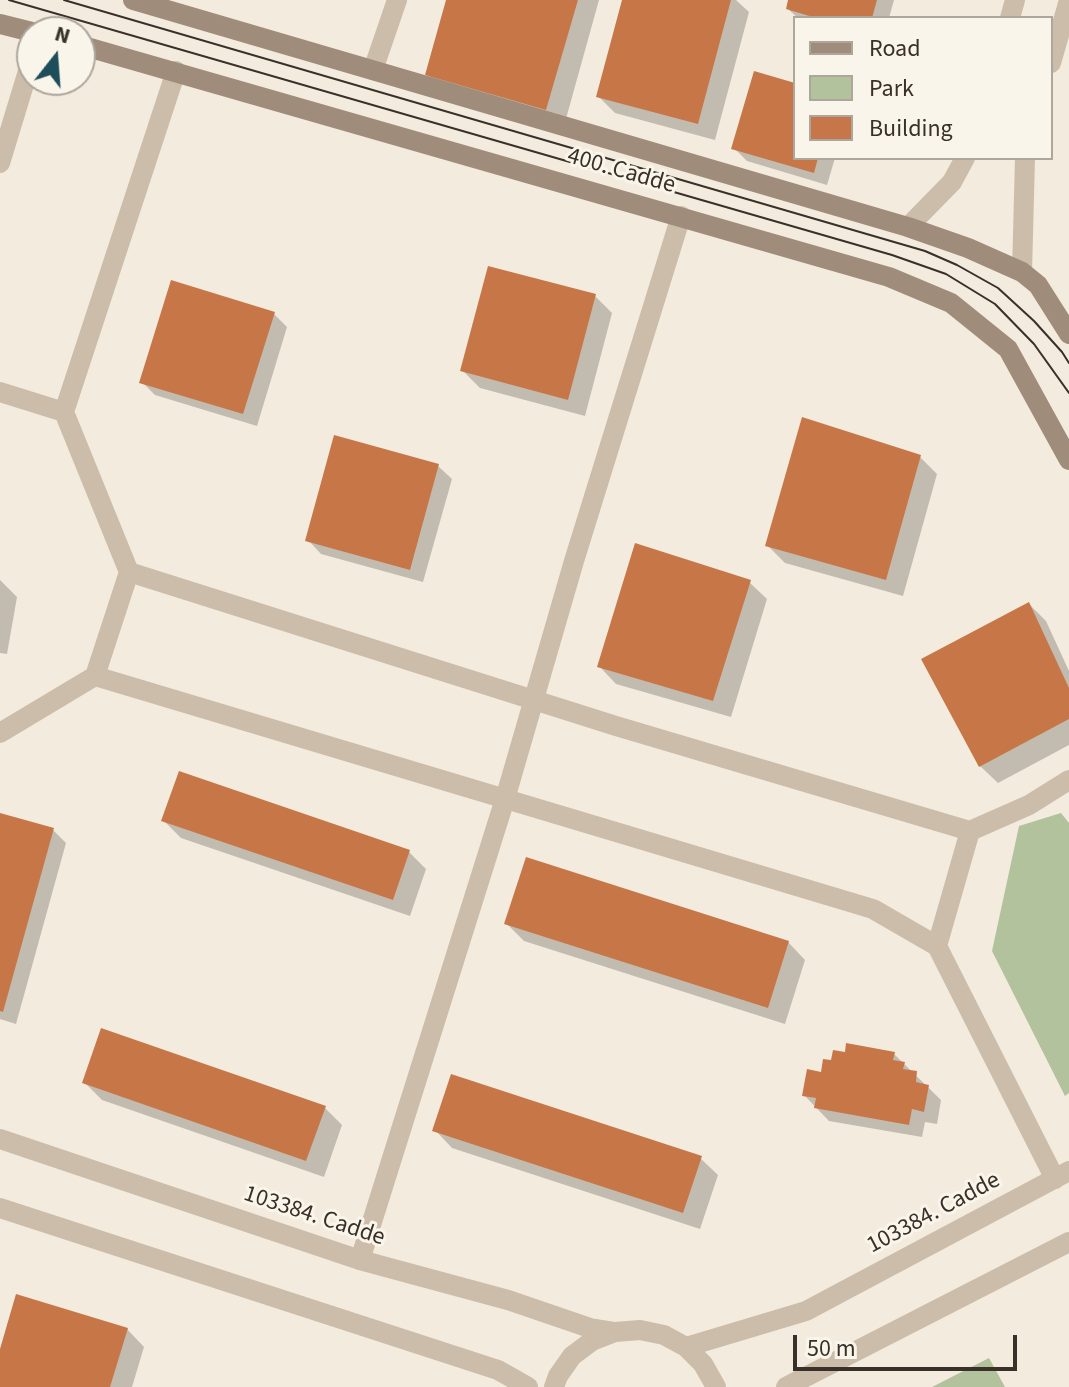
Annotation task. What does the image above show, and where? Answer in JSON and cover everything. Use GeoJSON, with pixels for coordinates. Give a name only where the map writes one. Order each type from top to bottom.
{"type":"FeatureCollection","features":[{"type":"Feature","properties":{"kind":"main road","name":"400. Cadde"},"geometry":{"type":"LineString","coordinates":[[133,0],[908,227],[968,248],[1022,272],[1038,285],[1069,334]]}},
{"type":"Feature","properties":{"kind":"main road","name":"400. Cadde"},"geometry":{"type":"LineString","coordinates":[[96,49],[889,277],[951,303],[1008,349],[1069,460]]}},
{"type":"Feature","properties":{"kind":"street"},"geometry":{"type":"LineString","coordinates":[[373,70],[397,0]]}},
{"type":"Feature","properties":{"kind":"street"},"geometry":{"type":"LineString","coordinates":[[1053,56],[1069,0]]}},
{"type":"Feature","properties":{"kind":"street"},"geometry":{"type":"LineString","coordinates":[[0,733],[95,676],[129,572],[64,412],[176,71]]}},
{"type":"Feature","properties":{"kind":"street"},"geometry":{"type":"LineString","coordinates":[[0,163],[20,96]]}},
{"type":"Feature","properties":{"kind":"street"},"geometry":{"type":"LineString","coordinates":[[908,227],[952,182],[964,160]]}},
{"type":"Feature","properties":{"kind":"street"},"geometry":{"type":"LineString","coordinates":[[1022,272],[1025,160]]}},
{"type":"Feature","properties":{"kind":"street"},"geometry":{"type":"LineString","coordinates":[[360,1260],[505,799],[681,216]]}},
{"type":"Feature","properties":{"kind":"street"},"geometry":{"type":"LineString","coordinates":[[0,392],[64,412]]}},
{"type":"Feature","properties":{"kind":"street"},"geometry":{"type":"LineString","coordinates":[[129,572],[533,700],[970,831],[1029,805],[1069,780]]}},
{"type":"Feature","properties":{"kind":"street"},"geometry":{"type":"LineString","coordinates":[[95,676],[873,909],[937,946],[1062,1175]]}},
{"type":"Feature","properties":{"kind":"street"},"geometry":{"type":"LineString","coordinates":[[937,946],[970,831]]}},
{"type":"Feature","properties":{"kind":"street","name":"103384. Cadde"},"geometry":{"type":"LineString","coordinates":[[0,1139],[360,1260],[508,1300],[590,1328],[615,1332],[640,1330],[664,1335],[686,1347],[806,1311],[1062,1175]]}},
{"type":"Feature","properties":{"kind":"street"},"geometry":{"type":"LineString","coordinates":[[0,1208],[498,1370],[528,1387]]}},
{"type":"Feature","properties":{"kind":"street"},"geometry":{"type":"LineString","coordinates":[[786,1387],[1069,1242]]}},
{"type":"Feature","properties":{"kind":"street"},"geometry":{"type":"LineString","coordinates":[[554,1387],[572,1356],[592,1341],[615,1332]]}},
{"type":"Feature","properties":{"kind":"street"},"geometry":{"type":"LineString","coordinates":[[686,1347],[703,1364],[716,1387]]}},
{"type":"Feature","properties":{"kind":"green space"},"geometry":{"type":"Polygon","coordinates":[[[1061,813],[1069,823],[1069,1093],[1065,1096],[992,951],[1019,826],[1061,813]]]}},
{"type":"Feature","properties":{"kind":"green space"},"geometry":{"type":"Polygon","coordinates":[[[989,1358],[1005,1387],[932,1387],[989,1358]]]}},
{"type":"Feature","properties":{"kind":"building"},"geometry":{"type":"Polygon","coordinates":[[[446,0],[578,0],[546,110],[425,75],[446,0]]]}},
{"type":"Feature","properties":{"kind":"building"},"geometry":{"type":"Polygon","coordinates":[[[622,0],[731,0],[698,124],[596,97],[622,0]]]}},
{"type":"Feature","properties":{"kind":"building"},"geometry":{"type":"Polygon","coordinates":[[[788,0],[877,0],[873,16],[809,16],[786,9],[788,0]]]}},
{"type":"Feature","properties":{"kind":"building"},"geometry":{"type":"Polygon","coordinates":[[[754,71],[793,82],[793,160],[817,160],[814,173],[731,149],[754,71]]]}},
{"type":"Feature","properties":{"kind":"building"},"geometry":{"type":"Polygon","coordinates":[[[488,266],[596,294],[568,400],[460,371],[488,266]]]}},
{"type":"Feature","properties":{"kind":"building"},"geometry":{"type":"Polygon","coordinates":[[[171,280],[275,312],[243,414],[139,383],[171,280]]]}},
{"type":"Feature","properties":{"kind":"building"},"geometry":{"type":"Polygon","coordinates":[[[802,417],[921,455],[886,580],[765,546],[802,417]]]}},
{"type":"Feature","properties":{"kind":"building"},"geometry":{"type":"Polygon","coordinates":[[[334,435],[439,464],[410,570],[305,541],[334,435]]]}},
{"type":"Feature","properties":{"kind":"building"},"geometry":{"type":"Polygon","coordinates":[[[635,543],[751,580],[713,701],[597,667],[635,543]]]}},
{"type":"Feature","properties":{"kind":"building"},"geometry":{"type":"Polygon","coordinates":[[[1029,602],[1069,688],[1069,719],[979,767],[921,659],[1029,602]]]}},
{"type":"Feature","properties":{"kind":"building"},"geometry":{"type":"Polygon","coordinates":[[[179,771],[410,850],[393,900],[161,821],[179,771]]]}},
{"type":"Feature","properties":{"kind":"building"},"geometry":{"type":"Polygon","coordinates":[[[0,813],[54,828],[3,1012],[0,1011],[0,813]]]}},
{"type":"Feature","properties":{"kind":"building"},"geometry":{"type":"Polygon","coordinates":[[[526,857],[789,941],[768,1008],[504,924],[526,857]]]}},
{"type":"Feature","properties":{"kind":"building"},"geometry":{"type":"Polygon","coordinates":[[[101,1028],[326,1106],[306,1161],[82,1083],[101,1028]]]}},
{"type":"Feature","properties":{"kind":"building"},"geometry":{"type":"Polygon","coordinates":[[[846,1043],[895,1052],[893,1060],[905,1062],[903,1069],[917,1071],[916,1082],[929,1085],[924,1112],[912,1109],[909,1125],[814,1108],[816,1098],[802,1096],[807,1069],[821,1072],[823,1059],[831,1060],[833,1050],[845,1052],[846,1043]]]}},
{"type":"Feature","properties":{"kind":"building"},"geometry":{"type":"Polygon","coordinates":[[[451,1074],[702,1156],[683,1213],[432,1131],[451,1074]]]}},
{"type":"Feature","properties":{"kind":"building"},"geometry":{"type":"Polygon","coordinates":[[[16,1294],[128,1328],[110,1387],[0,1387],[0,1349],[16,1294]]]}},
{"type":"Feature","properties":{"kind":"tram line"},"geometry":{"type":"LineString","coordinates":[[9,0],[892,255],[946,274],[995,304],[1034,344],[1069,393]]}},
{"type":"Feature","properties":{"kind":"tram line"},"geometry":{"type":"LineString","coordinates":[[64,0],[925,251],[998,288],[1034,321],[1069,363]]}}]}
